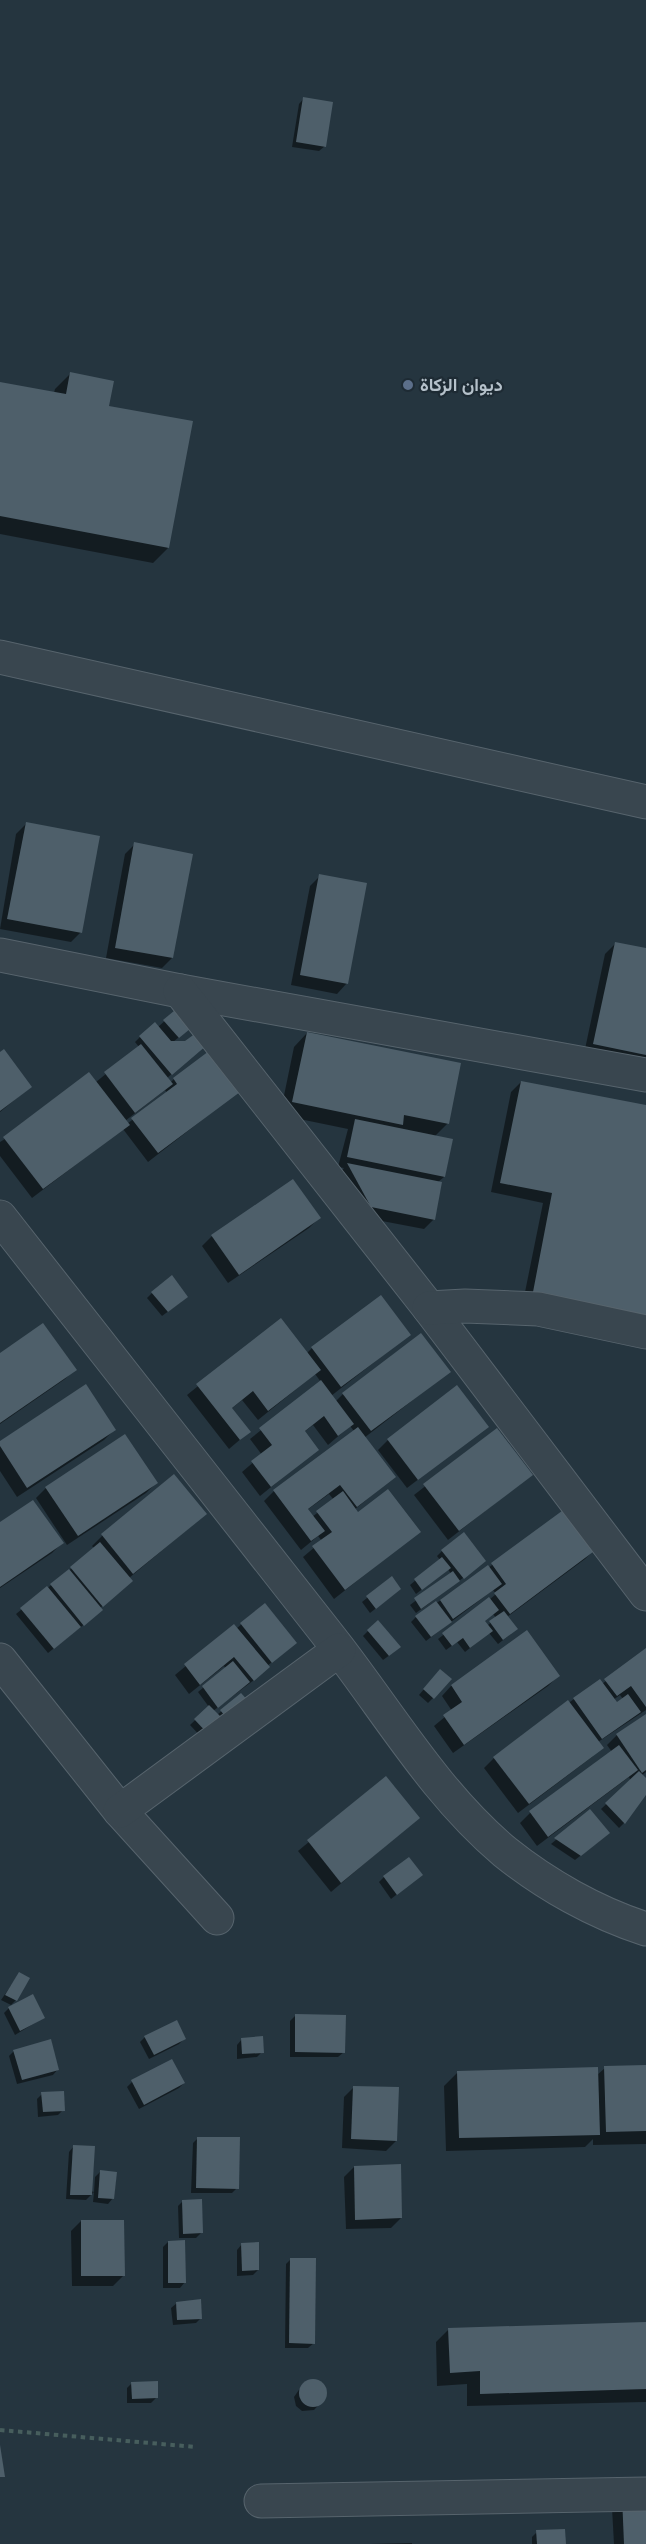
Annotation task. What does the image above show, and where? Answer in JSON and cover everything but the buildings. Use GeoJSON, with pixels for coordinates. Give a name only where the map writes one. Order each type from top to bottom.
{"type":"FeatureCollection","features":[{"type":"Feature","properties":{"kind":"street"},"geometry":{"type":"LineString","coordinates":[[0,657],[646,802]]}},
{"type":"Feature","properties":{"kind":"street"},"geometry":{"type":"LineString","coordinates":[[0,955],[180,991],[646,1075]]}},
{"type":"Feature","properties":{"kind":"street"},"geometry":{"type":"LineString","coordinates":[[180,991],[429,1308],[646,1594]]}},
{"type":"Feature","properties":{"kind":"street"},"geometry":{"type":"LineString","coordinates":[[0,1217],[339,1650],[456,1806],[506,1852],[562,1892],[625,1922],[646,1929]]}},
{"type":"Feature","properties":{"kind":"street"},"geometry":{"type":"LineString","coordinates":[[429,1308],[465,1306],[538,1310],[646,1332]]}},
{"type":"Feature","properties":{"kind":"street"},"geometry":{"type":"LineString","coordinates":[[120,1811],[339,1650]]}},
{"type":"Feature","properties":{"kind":"street"},"geometry":{"type":"LineString","coordinates":[[0,1660],[120,1811],[217,1918]]}},
{"type":"Feature","properties":{"kind":"street"},"geometry":{"type":"LineString","coordinates":[[261,2501],[646,2494]]}},
{"type":"Feature","properties":{"kind":"path"},"geometry":{"type":"LineString","coordinates":[[0,2430],[196,2447]]}},
{"type":"Feature","properties":{"kind":"place","name":"ديوان الزكاة"},"geometry":{"type":"Point","coordinates":[408,385]}}]}
